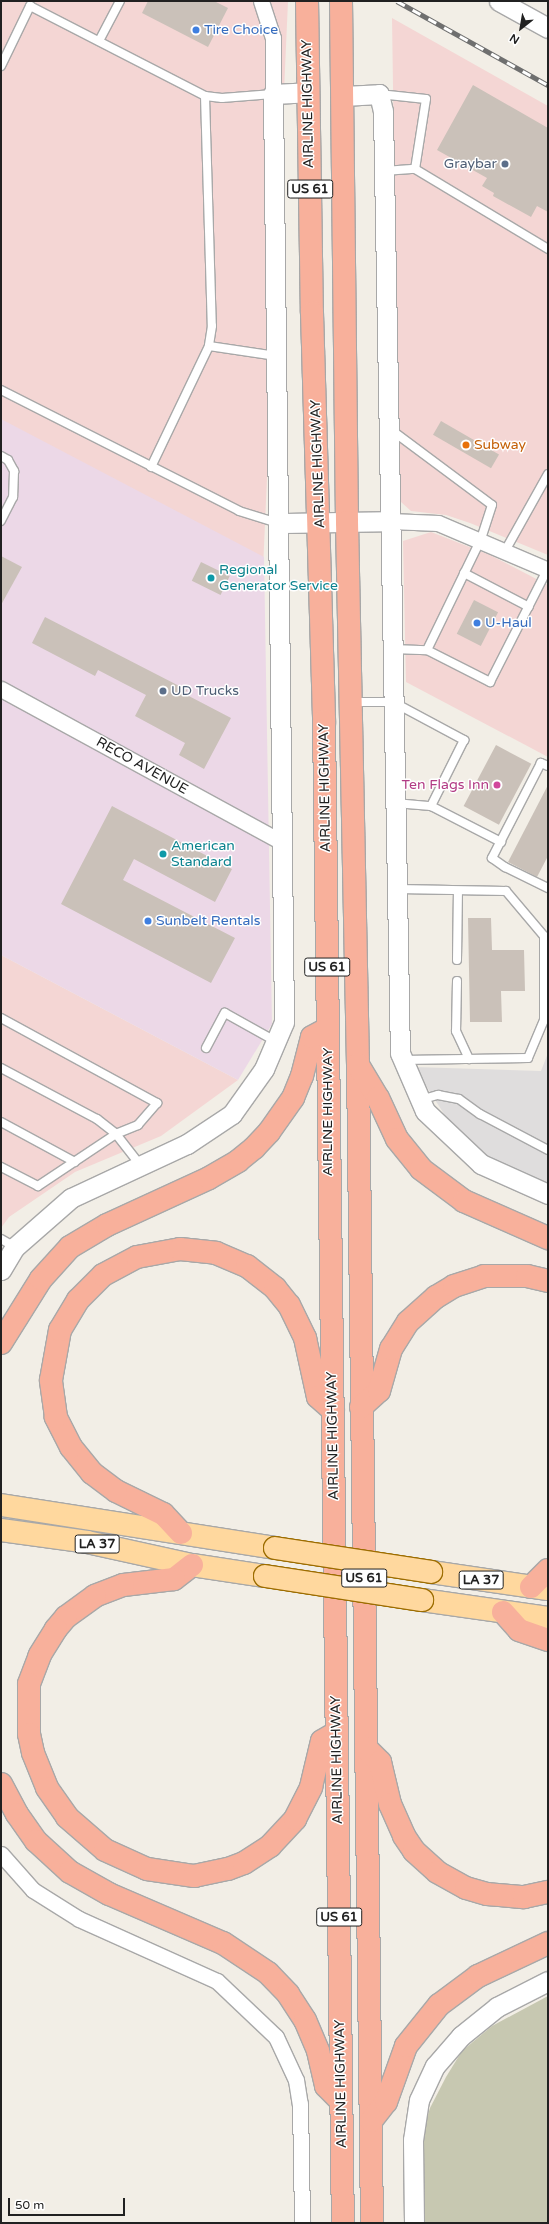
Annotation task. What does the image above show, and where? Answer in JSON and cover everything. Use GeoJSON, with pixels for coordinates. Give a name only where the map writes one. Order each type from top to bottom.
{"type":"FeatureCollection","features":[{"type":"Feature","properties":{"kind":"highway","name":"AIRLINE HIGHWAY"},"geometry":{"type":"LineString","coordinates":[[307,1],[313,330],[350,702],[358,1065],[372,2223]]}},
{"type":"Feature","properties":{"kind":"highway","name":"AIRLINE HIGHWAY"},"geometry":{"type":"LineString","coordinates":[[341,1],[342,96],[333,523],[327,1029],[343,2223]]}},
{"type":"Feature","properties":{"kind":"highway"},"geometry":{"type":"LineString","coordinates":[[1,1343],[41,1279],[70,1247],[107,1225],[209,1178],[238,1161],[254,1148],[269,1132],[293,1098],[305,1070],[312,1037],[327,1029]]}},
{"type":"Feature","properties":{"kind":"highway"},"geometry":{"type":"LineString","coordinates":[[358,1065],[378,1098],[397,1139],[421,1169],[464,1201],[548,1238]]}},
{"type":"Feature","properties":{"kind":"highway"},"geometry":{"type":"LineString","coordinates":[[181,1533],[163,1514],[116,1491],[92,1473],[71,1447],[56,1417],[51,1380],[60,1330],[78,1300],[103,1275],[137,1257],[180,1249],[216,1253],[247,1266],[275,1288],[289,1305],[305,1338],[312,1364],[318,1397],[333,1410]]}},
{"type":"Feature","properties":{"kind":"highway"},"geometry":{"type":"LineString","coordinates":[[361,1407],[379,1391],[391,1349],[408,1322],[436,1297],[454,1286],[484,1276],[527,1276],[548,1281]]}},
{"type":"Feature","properties":{"kind":"highway"},"geometry":{"type":"LineString","coordinates":[[192,1565],[174,1579],[123,1585],[95,1596],[66,1617],[56,1629],[40,1655],[28,1692],[29,1734],[33,1753],[47,1788],[68,1817],[105,1850],[147,1869],[194,1876],[228,1869],[244,1863],[270,1846],[295,1820],[311,1786],[322,1741],[336,1732]]}},
{"type":"Feature","properties":{"kind":"highway"},"geometry":{"type":"LineString","coordinates":[[540,1588],[548,1570]]}},
{"type":"Feature","properties":{"kind":"highway"},"geometry":{"type":"LineString","coordinates":[[503,1612],[520,1630],[548,1640]]}},
{"type":"Feature","properties":{"kind":"highway"},"geometry":{"type":"LineString","coordinates":[[366,1748],[380,1762],[390,1804],[404,1836],[414,1850],[437,1872],[466,1888],[487,1894],[524,1897],[548,1892]]}},
{"type":"Feature","properties":{"kind":"highway"},"geometry":{"type":"LineString","coordinates":[[1,1784],[17,1814],[36,1841],[76,1876],[109,1894],[223,1943],[268,1973],[288,1994],[305,2020],[318,2051],[326,2086],[341,2101]]}},
{"type":"Feature","properties":{"kind":"highway"},"geometry":{"type":"LineString","coordinates":[[371,2121],[386,2102],[406,2046],[439,2005],[478,1976],[548,1943]]}},
{"type":"Feature","properties":{"kind":"main road","name":"LA 37"},"geometry":{"type":"LineString","coordinates":[[1,1505],[540,1588]]}},
{"type":"Feature","properties":{"kind":"main road","name":"LA 37"},"geometry":{"type":"LineString","coordinates":[[1,1530],[87,1542],[192,1565],[548,1618]]}},
{"type":"Feature","properties":{"kind":"street"},"geometry":{"type":"LineString","coordinates":[[1,1270],[8,1243],[71,1198],[186,1144],[232,1114],[264,1069],[284,1022],[286,985],[273,38],[261,1]]}},
{"type":"Feature","properties":{"kind":"street"},"geometry":{"type":"LineString","coordinates":[[507,3],[546,22]]}},
{"type":"Feature","properties":{"kind":"street"},"geometry":{"type":"LineString","coordinates":[[274,94],[308,92]]}},
{"type":"Feature","properties":{"kind":"street"},"geometry":{"type":"LineString","coordinates":[[342,96],[379,94],[383,111],[394,803],[398,889],[400,1053],[425,1111],[481,1164],[548,1194]]}},
{"type":"Feature","properties":{"kind":"street"},"geometry":{"type":"LineString","coordinates":[[279,523],[390,521],[438,523],[548,570]]}},
{"type":"Feature","properties":{"kind":"street","name":"RECO AVENUE"},"geometry":{"type":"LineString","coordinates":[[1,689],[283,843]]}},
{"type":"Feature","properties":{"kind":"street"},"geometry":{"type":"LineString","coordinates":[[1,1854],[33,1890],[79,1919],[217,1981],[276,2037],[296,2080],[300,2104],[302,2223]]}},
{"type":"Feature","properties":{"kind":"street"},"geometry":{"type":"LineString","coordinates":[[414,2223],[415,2124],[419,2100],[435,2066],[461,2036],[497,2007],[548,1981]]}},
{"type":"Feature","properties":{"kind":"lane"},"geometry":{"type":"LineString","coordinates":[[99,41],[120,1]]}},
{"type":"Feature","properties":{"kind":"lane"},"geometry":{"type":"LineString","coordinates":[[1,66],[28,3],[205,96],[222,98],[274,94]]}},
{"type":"Feature","properties":{"kind":"lane"},"geometry":{"type":"LineString","coordinates":[[379,94],[426,99],[415,169]]}},
{"type":"Feature","properties":{"kind":"lane"},"geometry":{"type":"LineString","coordinates":[[151,467],[209,346],[212,326],[205,96]]}},
{"type":"Feature","properties":{"kind":"lane"},"geometry":{"type":"LineString","coordinates":[[384,171],[415,169],[548,249]]}},
{"type":"Feature","properties":{"kind":"lane"},"geometry":{"type":"LineString","coordinates":[[209,346],[277,356]]}},
{"type":"Feature","properties":{"kind":"lane"},"geometry":{"type":"LineString","coordinates":[[1,390],[239,511],[279,523]]}},
{"type":"Feature","properties":{"kind":"lane"},"geometry":{"type":"LineString","coordinates":[[389,428],[492,505],[480,541],[426,650]]}},
{"type":"Feature","properties":{"kind":"lane"},"geometry":{"type":"LineString","coordinates":[[1,456],[8,460],[14,472],[13,497],[1,521]]}},
{"type":"Feature","properties":{"kind":"lane"},"geometry":{"type":"LineString","coordinates":[[505,551],[545,487],[548,474]]}},
{"type":"Feature","properties":{"kind":"lane"},"geometry":{"type":"LineString","coordinates":[[392,649],[426,650],[490,682],[548,570]]}},
{"type":"Feature","properties":{"kind":"lane"},"geometry":{"type":"LineString","coordinates":[[464,573],[529,607]]}},
{"type":"Feature","properties":{"kind":"lane"},"geometry":{"type":"LineString","coordinates":[[350,702],[393,702],[464,740],[430,806]]}},
{"type":"Feature","properties":{"kind":"lane"},"geometry":{"type":"LineString","coordinates":[[548,766],[542,762],[492,858],[505,867],[548,888]]}},
{"type":"Feature","properties":{"kind":"lane"},"geometry":{"type":"LineString","coordinates":[[394,803],[430,806],[501,842]]}},
{"type":"Feature","properties":{"kind":"lane"},"geometry":{"type":"LineString","coordinates":[[398,889],[506,891],[544,936],[544,1020],[528,1058],[404,1060]]}},
{"type":"Feature","properties":{"kind":"lane"},"geometry":{"type":"LineString","coordinates":[[457,960],[458,891]]}},
{"type":"Feature","properties":{"kind":"lane"},"geometry":{"type":"LineString","coordinates":[[457,982],[456,1031],[469,1058]]}},
{"type":"Feature","properties":{"kind":"lane"},"geometry":{"type":"LineString","coordinates":[[206,1048],[225,1013],[276,1042]]}},
{"type":"Feature","properties":{"kind":"lane"},"geometry":{"type":"LineString","coordinates":[[1,1018],[157,1103],[138,1125],[116,1134],[38,1186],[1,1167]]}},
{"type":"Feature","properties":{"kind":"lane"},"geometry":{"type":"LineString","coordinates":[[1,1068],[97,1119],[116,1134],[140,1165]]}},
{"type":"Feature","properties":{"kind":"lane"},"geometry":{"type":"LineString","coordinates":[[420,1100],[438,1095],[459,1099],[480,1114],[548,1150]]}},
{"type":"Feature","properties":{"kind":"lane"},"geometry":{"type":"LineString","coordinates":[[1,1122],[75,1162]]}},
{"type":"Feature","properties":{"kind":"shaded area"},"geometry":{"type":"Polygon","coordinates":[[[1,1],[288,1],[263,569],[1,426],[1,1]]]}},
{"type":"Feature","properties":{"kind":"shaded area"},"geometry":{"type":"Polygon","coordinates":[[[392,18],[548,106],[548,555],[470,523],[446,515],[411,511],[401,502],[399,496],[392,18]]]}},
{"type":"Feature","properties":{"kind":"shaded area"},"geometry":{"type":"Polygon","coordinates":[[[1,419],[264,557],[272,1024],[238,1080],[1,955],[1,419]]]}},
{"type":"Feature","properties":{"kind":"shaded area"},"geometry":{"type":"Polygon","coordinates":[[[431,532],[490,555],[548,585],[548,757],[406,682],[403,541],[431,532]]]}},
{"type":"Feature","properties":{"kind":"shaded area"},"geometry":{"type":"Polygon","coordinates":[[[1,955],[238,1080],[161,1136],[75,1172],[9,1217],[1,1228],[1,955]]]}},
{"type":"Feature","properties":{"kind":"shaded area"},"geometry":{"type":"Polygon","coordinates":[[[548,1053],[548,1188],[492,1160],[446,1117],[414,1067],[541,1071],[548,1053]]]}},
{"type":"Feature","properties":{"kind":"shaded area"},"geometry":{"type":"Polygon","coordinates":[[[548,1996],[548,2223],[421,2223],[420,2141],[430,2108],[446,2077],[462,2051],[492,2026],[548,1996]]]}},
{"type":"Feature","properties":{"kind":"building","name":"Tire Choice"},"geometry":{"type":"Polygon","coordinates":[[[148,1],[214,1],[228,8],[208,47],[142,13],[148,1]]]}},
{"type":"Feature","properties":{"kind":"building","name":"Graybar"},"geometry":{"type":"Polygon","coordinates":[[[473,85],[548,128],[548,212],[537,206],[531,217],[493,196],[494,193],[482,186],[487,178],[437,150],[473,85]]]}},
{"type":"Feature","properties":{"kind":"building","name":"Subway"},"geometry":{"type":"Polygon","coordinates":[[[441,421],[499,454],[491,468],[433,435],[441,421]]]}},
{"type":"Feature","properties":{"kind":"building"},"geometry":{"type":"Polygon","coordinates":[[[1,556],[22,567],[1,605],[1,556]]]}},
{"type":"Feature","properties":{"kind":"building","name":"Regional Generator Service"},"geometry":{"type":"Polygon","coordinates":[[[201,562],[230,576],[221,595],[192,581],[201,562]]]}},
{"type":"Feature","properties":{"kind":"building","name":"U-Haul"},"geometry":{"type":"Polygon","coordinates":[[[474,600],[498,612],[481,646],[457,634],[474,600]]]}},
{"type":"Feature","properties":{"kind":"building","name":"UD Trucks"},"geometry":{"type":"Polygon","coordinates":[[[45,617],[187,690],[185,694],[231,718],[204,769],[179,755],[185,743],[135,716],[146,695],[98,670],[95,676],[32,643],[45,617]]]}},
{"type":"Feature","properties":{"kind":"building","name":"Ten Flags Inn"},"geometry":{"type":"Polygon","coordinates":[[[496,745],[531,764],[499,825],[464,806],[496,745]]]}},
{"type":"Feature","properties":{"kind":"building"},"geometry":{"type":"Polygon","coordinates":[[[548,785],[548,856],[537,877],[508,862],[548,785]]]}},
{"type":"Feature","properties":{"kind":"building","name":"Sunbelt Rentals"},"geometry":{"type":"Polygon","coordinates":[[[112,806],[232,869],[215,902],[134,859],[123,880],[235,938],[211,983],[61,904],[112,806]]]}},
{"type":"Feature","properties":{"kind":"building"},"geometry":{"type":"Polygon","coordinates":[[[468,918],[491,918],[492,950],[524,950],[525,991],[501,991],[502,1022],[470,1022],[468,918]]]}},
{"type":"Feature","properties":{"kind":"railway"},"geometry":{"type":"LineString","coordinates":[[397,1],[548,85]]}},
{"type":"Feature","properties":{"kind":"place","name":"Tire Choice"},"geometry":{"type":"Point","coordinates":[196,30]}},
{"type":"Feature","properties":{"kind":"place","name":"Graybar"},"geometry":{"type":"Point","coordinates":[505,164]}},
{"type":"Feature","properties":{"kind":"place","name":"Subway"},"geometry":{"type":"Point","coordinates":[466,445]}},
{"type":"Feature","properties":{"kind":"place","name":"Regional Generator Service"},"geometry":{"type":"Point","coordinates":[211,578]}},
{"type":"Feature","properties":{"kind":"place","name":"U-Haul"},"geometry":{"type":"Point","coordinates":[477,623]}},
{"type":"Feature","properties":{"kind":"place","name":"UD Trucks"},"geometry":{"type":"Point","coordinates":[163,691]}},
{"type":"Feature","properties":{"kind":"place","name":"Ten Flags Inn"},"geometry":{"type":"Point","coordinates":[497,785]}},
{"type":"Feature","properties":{"kind":"place","name":"American Standard"},"geometry":{"type":"Point","coordinates":[163,854]}},
{"type":"Feature","properties":{"kind":"place","name":"Sunbelt Rentals"},"geometry":{"type":"Point","coordinates":[148,921]}}]}
